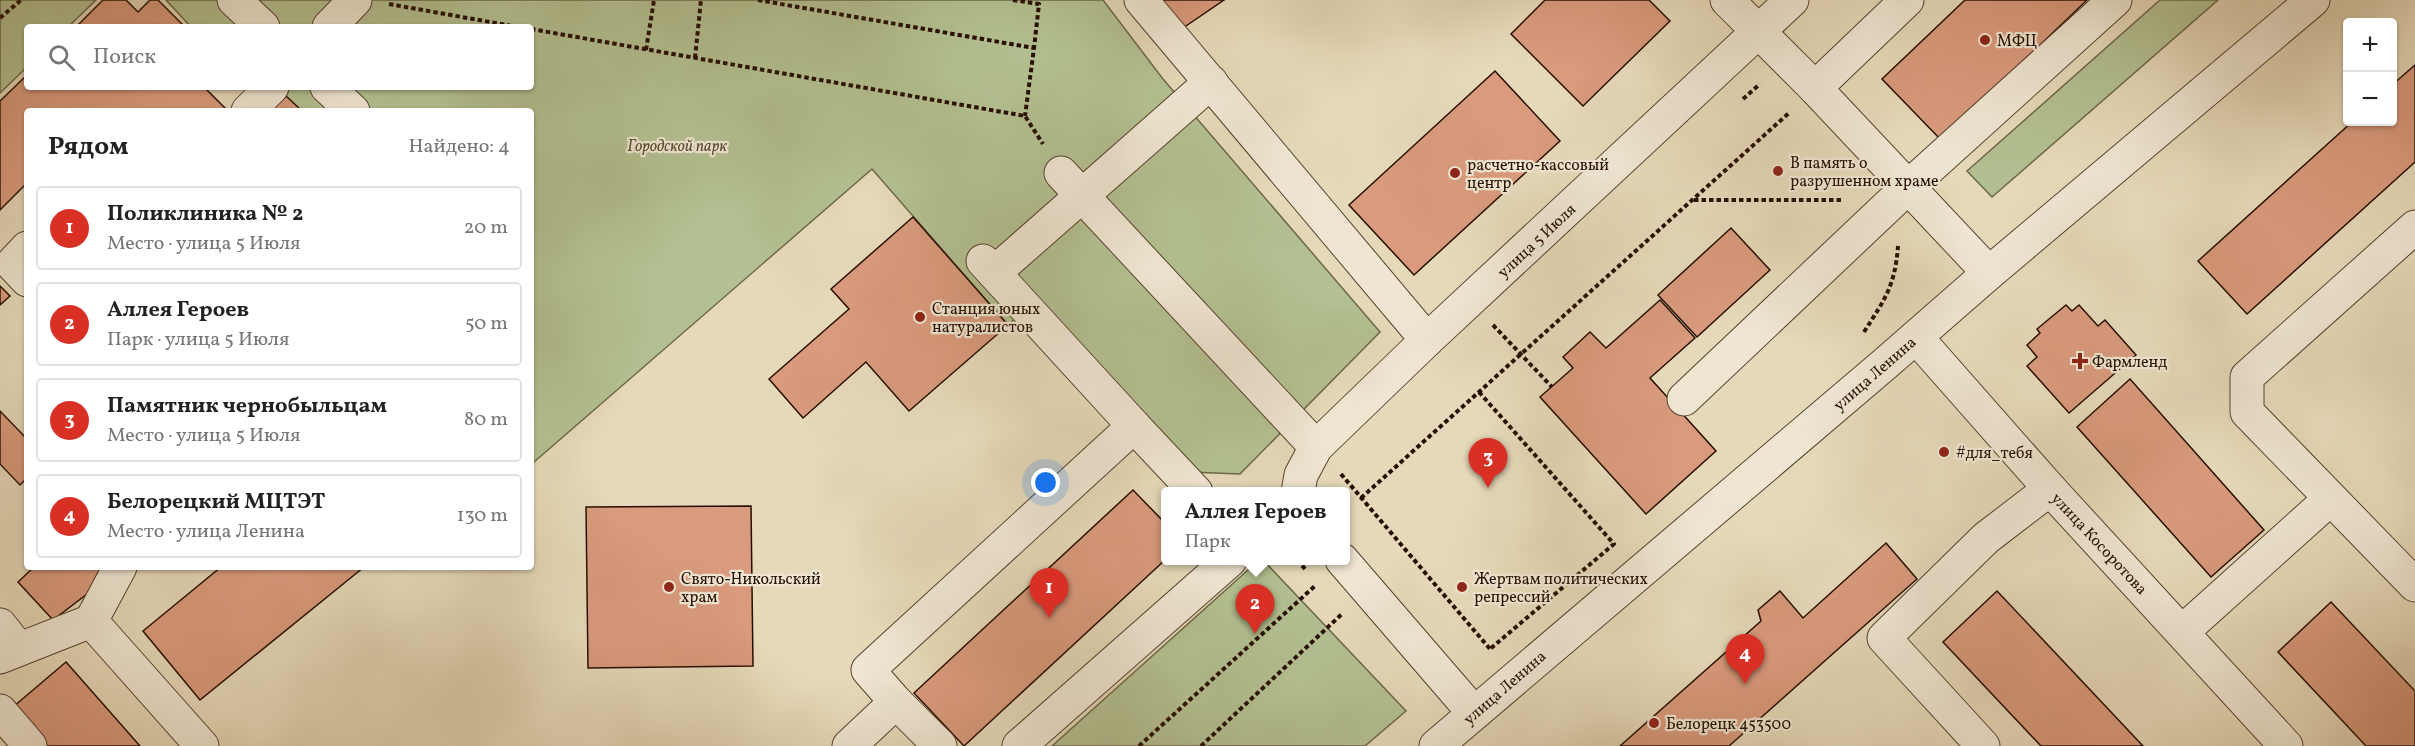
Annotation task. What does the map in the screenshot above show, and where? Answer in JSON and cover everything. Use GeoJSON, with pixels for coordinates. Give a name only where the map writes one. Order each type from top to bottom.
{"type":"FeatureCollection","features":[{"type":"Feature","properties":{"kind":"street"},"geometry":{"type":"LineString","coordinates":[[234,0],[259,24]]}},
{"type":"Feature","properties":{"kind":"street"},"geometry":{"type":"LineString","coordinates":[[1141,0],[1427,340]]}},
{"type":"Feature","properties":{"kind":"street"},"geometry":{"type":"LineString","coordinates":[[1727,0],[1815,88],[1900,194],[1989,273]]}},
{"type":"Feature","properties":{"kind":"street","name":"улица 5 Июля"},"geometry":{"type":"LineString","coordinates":[[1299,487],[1301,475],[1316,447],[1427,340],[1792,0]]}},
{"type":"Feature","properties":{"kind":"street"},"geometry":{"type":"LineString","coordinates":[[1815,88],[1907,0]]}},
{"type":"Feature","properties":{"kind":"street"},"geometry":{"type":"LineString","coordinates":[[1684,399],[1900,194],[2115,0]]}},
{"type":"Feature","properties":{"kind":"street","name":"улица Ленина"},"geometry":{"type":"LineString","coordinates":[[1436,746],[1989,273],[2313,0]]}},
{"type":"Feature","properties":{"kind":"street"},"geometry":{"type":"LineString","coordinates":[[333,24],[366,1]]}},
{"type":"Feature","properties":{"kind":"street"},"geometry":{"type":"LineString","coordinates":[[1191,487],[988,267],[1071,184],[1211,82]]}},
{"type":"Feature","properties":{"kind":"street"},"geometry":{"type":"LineString","coordinates":[[251,108],[269,90]]}},
{"type":"Feature","properties":{"kind":"street"},"geometry":{"type":"LineString","coordinates":[[330,90],[349,108]]}},
{"type":"Feature","properties":{"kind":"street"},"geometry":{"type":"LineString","coordinates":[[1071,184],[1316,447]]}},
{"type":"Feature","properties":{"kind":"street"},"geometry":{"type":"LineString","coordinates":[[2415,227],[2247,377],[2247,412],[2415,585]]}},
{"type":"Feature","properties":{"kind":"street","name":"улица Косоротова"},"geometry":{"type":"LineString","coordinates":[[1916,337],[2050,489],[2286,746]]}},
{"type":"Feature","properties":{"kind":"street"},"geometry":{"type":"LineString","coordinates":[[940,746],[868,670],[1134,426]]}},
{"type":"Feature","properties":{"kind":"street"},"geometry":{"type":"LineString","coordinates":[[1983,746],[1884,638],[1986,538],[2050,489]]}},
{"type":"Feature","properties":{"kind":"street"},"geometry":{"type":"LineString","coordinates":[[2182,632],[2330,499]]}},
{"type":"Feature","properties":{"kind":"street"},"geometry":{"type":"LineString","coordinates":[[1019,746],[1225,565]]}},
{"type":"Feature","properties":{"kind":"street"},"geometry":{"type":"LineString","coordinates":[[1346,565],[1473,713]]}},
{"type":"Feature","properties":{"kind":"street"},"geometry":{"type":"LineString","coordinates":[[6,644],[91,621],[118,570]]}},
{"type":"Feature","properties":{"kind":"street"},"geometry":{"type":"LineString","coordinates":[[91,621],[202,746]]}},
{"type":"Feature","properties":{"kind":"street"},"geometry":{"type":"LineString","coordinates":[[849,746],[896,702]]}},
{"type":"Feature","properties":{"kind":"street"},"geometry":{"type":"LineString","coordinates":[[0,711],[30,746]]}},
{"type":"Feature","properties":{"kind":"path"},"geometry":{"type":"LineString","coordinates":[[0,18],[21,0]]}},
{"type":"Feature","properties":{"kind":"path"},"geometry":{"type":"LineString","coordinates":[[646,50],[654,0]]}},
{"type":"Feature","properties":{"kind":"path"},"geometry":{"type":"LineString","coordinates":[[695,58],[701,0]]}},
{"type":"Feature","properties":{"kind":"path"},"geometry":{"type":"LineString","coordinates":[[758,0],[1034,48]]}},
{"type":"Feature","properties":{"kind":"path"},"geometry":{"type":"LineString","coordinates":[[1013,0],[1038,2],[1025,116],[1071,184]]}},
{"type":"Feature","properties":{"kind":"path"},"geometry":{"type":"LineString","coordinates":[[366,1],[500,24]]}},
{"type":"Feature","properties":{"kind":"path"},"geometry":{"type":"LineString","coordinates":[[534,30],[1025,116]]}},
{"type":"Feature","properties":{"kind":"path"},"geometry":{"type":"LineString","coordinates":[[1361,498],[1791,111]]}},
{"type":"Feature","properties":{"kind":"path"},"geometry":{"type":"LineString","coordinates":[[1692,200],[1900,194],[1896,272],[1886,297],[1862,335]]}},
{"type":"Feature","properties":{"kind":"path"},"geometry":{"type":"LineString","coordinates":[[1470,301],[1552,387]]}},
{"type":"Feature","properties":{"kind":"path"},"geometry":{"type":"LineString","coordinates":[[1479,392],[1614,544],[1490,649]]}},
{"type":"Feature","properties":{"kind":"path"},"geometry":{"type":"LineString","coordinates":[[1316,447],[1490,649],[1516,676]]}},
{"type":"Feature","properties":{"kind":"path"},"geometry":{"type":"LineString","coordinates":[[1139,746],[1339,565]]}},
{"type":"Feature","properties":{"kind":"path"},"geometry":{"type":"LineString","coordinates":[[1201,746],[1368,590]]}},
{"type":"Feature","properties":{"kind":"green space"},"geometry":{"type":"Polygon","coordinates":[[[0,0],[96,0],[71,24],[24,24],[24,70],[0,93],[0,0]]]}},
{"type":"Feature","properties":{"kind":"green space","name":"Городской парк"},"geometry":{"type":"Polygon","coordinates":[[[166,0],[1103,0],[1163,79],[1380,332],[1240,474],[1190,472],[1034,303],[1008,325],[872,169],[534,462],[534,108],[266,108],[249,90],[534,90],[534,24],[188,24],[166,0]]]}},
{"type":"Feature","properties":{"kind":"green space"},"geometry":{"type":"Polygon","coordinates":[[[2160,0],[2218,0],[1992,197],[1967,171],[2160,0]]]}},
{"type":"Feature","properties":{"kind":"green space"},"geometry":{"type":"Polygon","coordinates":[[[1254,565],[1268,565],[1406,711],[1365,746],[1052,746],[1254,565]]]}},
{"type":"Feature","properties":{"kind":"building"},"geometry":{"type":"Polygon","coordinates":[[[103,0],[126,0],[138,12],[150,0],[158,0],[182,24],[79,24],[103,0]]]}},
{"type":"Feature","properties":{"kind":"building"},"geometry":{"type":"Polygon","coordinates":[[[1159,0],[1224,0],[1180,30],[1159,0]]]}},
{"type":"Feature","properties":{"kind":"building"},"geometry":{"type":"Polygon","coordinates":[[[1545,0],[1649,0],[1670,21],[1583,106],[1511,34],[1545,0]]]}},
{"type":"Feature","properties":{"kind":"building","name":"МФЦ"},"geometry":{"type":"Polygon","coordinates":[[[1965,0],[2087,0],[1941,140],[1882,79],[1965,0]]]}},
{"type":"Feature","properties":{"kind":"building"},"geometry":{"type":"Polygon","coordinates":[[[2415,65],[2415,162],[2247,314],[2198,261],[2348,126],[2397,126],[2397,81],[2415,65]]]}},
{"type":"Feature","properties":{"kind":"building","name":"расчетно-кассовый центр"},"geometry":{"type":"Polygon","coordinates":[[[1495,71],[1560,141],[1414,275],[1349,205],[1495,71]]]}},
{"type":"Feature","properties":{"kind":"building"},"geometry":{"type":"Polygon","coordinates":[[[24,78],[24,90],[207,90],[225,108],[24,108],[24,186],[0,210],[0,101],[24,78]]]}},
{"type":"Feature","properties":{"kind":"building"},"geometry":{"type":"Polygon","coordinates":[[[286,96],[299,108],[274,108],[286,96]]]}},
{"type":"Feature","properties":{"kind":"building","name":"Станция юных натуралистов"},"geometry":{"type":"Polygon","coordinates":[[[913,217],[1008,325],[909,411],[866,362],[803,418],[769,379],[849,309],[831,289],[913,217]]]}},
{"type":"Feature","properties":{"kind":"building"},"geometry":{"type":"Polygon","coordinates":[[[1731,228],[1770,270],[1697,337],[1658,295],[1731,228]]]}},
{"type":"Feature","properties":{"kind":"building"},"geometry":{"type":"Polygon","coordinates":[[[0,286],[10,296],[0,305],[0,286]]]}},
{"type":"Feature","properties":{"kind":"building"},"geometry":{"type":"Polygon","coordinates":[[[1660,300],[1695,338],[1650,378],[1716,451],[1646,514],[1540,397],[1573,368],[1563,357],[1590,332],[1606,348],[1660,300]]]}},
{"type":"Feature","properties":{"kind":"building","name":"Фармленд"},"geometry":{"type":"Polygon","coordinates":[[[2066,305],[2072,311],[2079,305],[2098,326],[2105,320],[2136,355],[2069,413],[2027,366],[2037,357],[2027,345],[2040,333],[2037,329],[2066,305]]]}},
{"type":"Feature","properties":{"kind":"building"},"geometry":{"type":"Polygon","coordinates":[[[2130,379],[2264,530],[2211,577],[2077,427],[2130,379]]]}},
{"type":"Feature","properties":{"kind":"building"},"geometry":{"type":"Polygon","coordinates":[[[0,411],[24,436],[24,481],[20,485],[0,464],[0,411]]]}},
{"type":"Feature","properties":{"kind":"building"},"geometry":{"type":"Polygon","coordinates":[[[1133,490],[1161,519],[1161,564],[964,746],[914,693],[1133,490]]]}},
{"type":"Feature","properties":{"kind":"building","name":"Свято-Никольский храм"},"geometry":{"type":"Polygon","coordinates":[[[751,506],[753,666],[588,668],[586,507],[751,506]]]}},
{"type":"Feature","properties":{"kind":"building"},"geometry":{"type":"Polygon","coordinates":[[[1886,543],[1917,579],[1729,746],[1620,746],[1761,621],[1758,610],[1780,591],[1803,618],[1886,543]]]}},
{"type":"Feature","properties":{"kind":"building"},"geometry":{"type":"Polygon","coordinates":[[[31,570],[99,570],[87,594],[53,620],[18,582],[31,570]]]}},
{"type":"Feature","properties":{"kind":"building"},"geometry":{"type":"Polygon","coordinates":[[[217,570],[360,570],[200,700],[143,631],[217,570]]]}},
{"type":"Feature","properties":{"kind":"building"},"geometry":{"type":"Polygon","coordinates":[[[1997,591],[2143,746],[2041,746],[1943,642],[1997,591]]]}},
{"type":"Feature","properties":{"kind":"building"},"geometry":{"type":"Polygon","coordinates":[[[2331,602],[2415,691],[2415,746],[2366,746],[2278,652],[2331,602]]]}},
{"type":"Feature","properties":{"kind":"building"},"geometry":{"type":"Polygon","coordinates":[[[66,662],[140,746],[46,746],[13,707],[66,662]]]}},
{"type":"Feature","properties":{"kind":"place","name":"МФЦ"},"geometry":{"type":"Point","coordinates":[1985,40]}},
{"type":"Feature","properties":{"kind":"place","name":"В память о разрушенном храме"},"geometry":{"type":"Point","coordinates":[1778,171]}},
{"type":"Feature","properties":{"kind":"place","name":"расчетно-кассовый центр"},"geometry":{"type":"Point","coordinates":[1455,173]}},
{"type":"Feature","properties":{"kind":"place","name":"Станция юных натуралистов"},"geometry":{"type":"Point","coordinates":[920,317]}},
{"type":"Feature","properties":{"kind":"place","name":"Фармленд"},"geometry":{"type":"Point","coordinates":[2080,361]}},
{"type":"Feature","properties":{"kind":"place","name":"#для_тебя"},"geometry":{"type":"Point","coordinates":[1944,452]}},
{"type":"Feature","properties":{"kind":"place","name":"Памятник чернобыльцам"},"geometry":{"type":"Point","coordinates":[1488,488]}},
{"type":"Feature","properties":{"kind":"place","name":"Свято-Никольский храм"},"geometry":{"type":"Point","coordinates":[669,587]}},
{"type":"Feature","properties":{"kind":"place","name":"Жертвам политических репрессий"},"geometry":{"type":"Point","coordinates":[1462,587]}},
{"type":"Feature","properties":{"kind":"place","name":"Поликлиника № 2"},"geometry":{"type":"Point","coordinates":[1049,618]}},
{"type":"Feature","properties":{"kind":"place","name":"Аллея Героев"},"geometry":{"type":"Point","coordinates":[1255,634]}},
{"type":"Feature","properties":{"kind":"place","name":"Белорецкий МЦТЭТ"},"geometry":{"type":"Point","coordinates":[1745,684]}},
{"type":"Feature","properties":{"kind":"place","name":"Белорецк 453500"},"geometry":{"type":"Point","coordinates":[1654,723]}}]}
